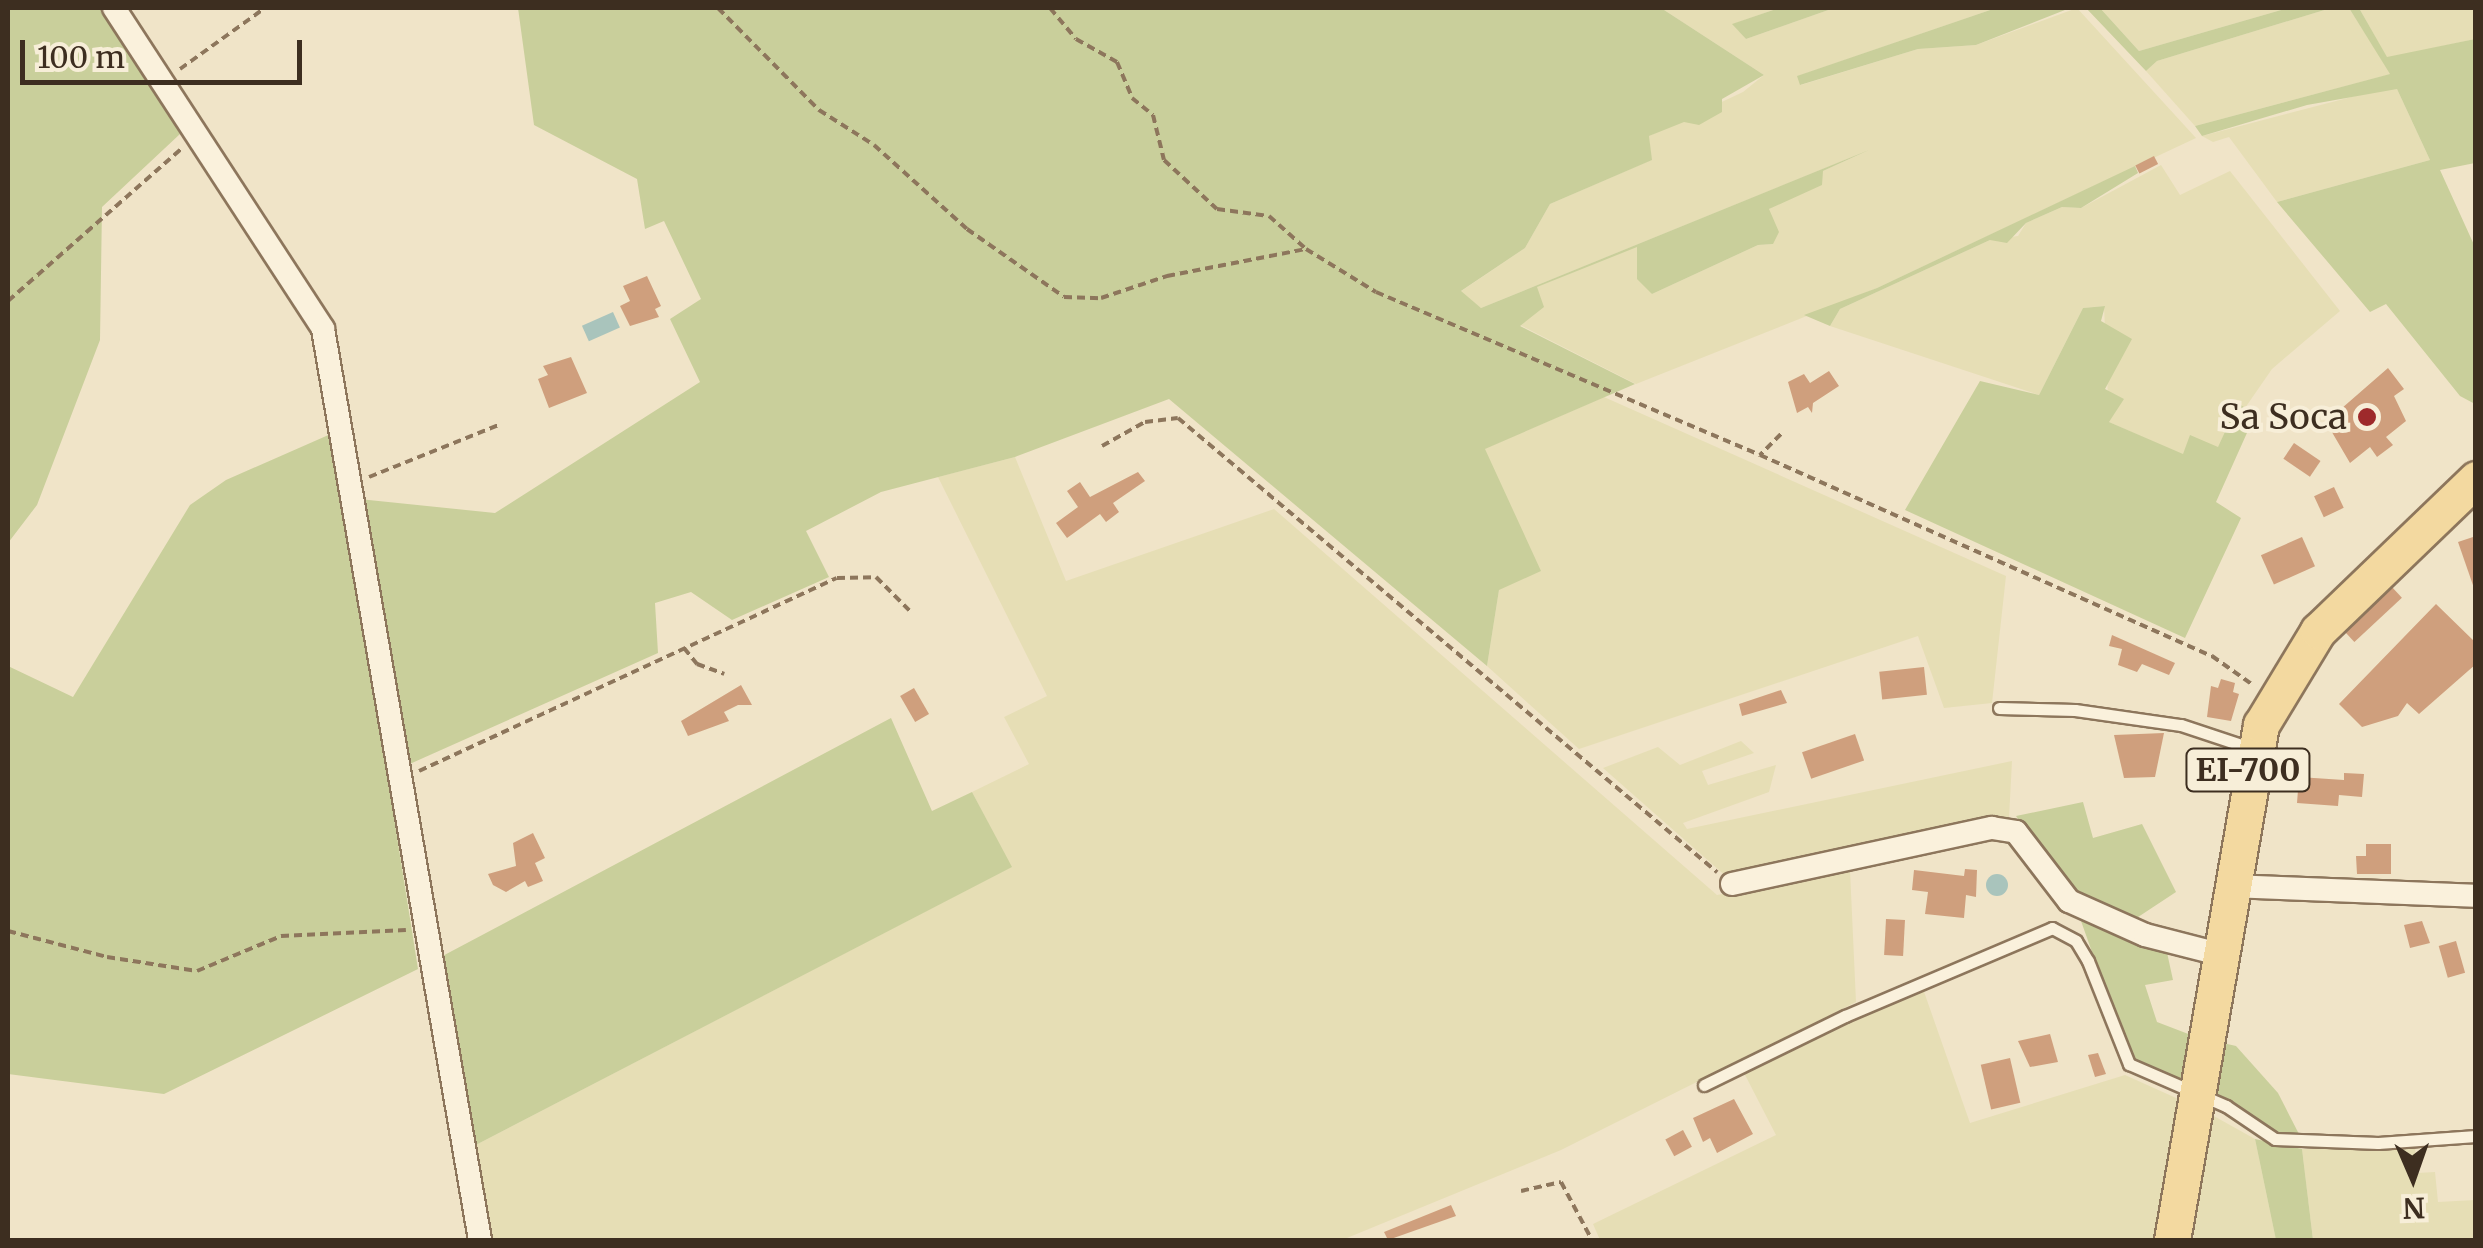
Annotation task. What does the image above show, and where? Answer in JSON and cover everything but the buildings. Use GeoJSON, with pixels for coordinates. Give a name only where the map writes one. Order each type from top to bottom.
{"type":"FeatureCollection","features":[{"type":"Feature","properties":{"kind":"main road","name":"EI-700"},"geometry":{"type":"LineString","coordinates":[[2172,1240],[2228,886],[2254,750],[2273,699],[2318,631],[2476,479]]}},
{"type":"Feature","properties":{"kind":"street"},"geometry":{"type":"LineString","coordinates":[[114,8],[324,329],[480,1240]]}},
{"type":"Feature","properties":{"kind":"street"},"geometry":{"type":"LineString","coordinates":[[1732,884],[1992,828],[2016,832],[2069,901],[2145,935],[2219,954]]}},
{"type":"Feature","properties":{"kind":"street"},"geometry":{"type":"LineString","coordinates":[[2228,886],[2476,896]]}},
{"type":"Feature","properties":{"kind":"lane"},"geometry":{"type":"LineString","coordinates":[[1998,708],[2075,710],[2181,725],[2254,750]]}},
{"type":"Feature","properties":{"kind":"lane"},"geometry":{"type":"LineString","coordinates":[[1704,1085],[1845,1016],[2052,928],[2076,941],[2088,962],[2129,1064],[2292,1143],[2476,1136]]}},
{"type":"Feature","properties":{"kind":"path"},"geometry":{"type":"LineString","coordinates":[[165,89],[178,70],[265,8]]}},
{"type":"Feature","properties":{"kind":"path"},"geometry":{"type":"LineString","coordinates":[[718,8],[819,110],[874,145],[967,230],[1064,297],[1101,298],[1167,276],[1306,250]]}},
{"type":"Feature","properties":{"kind":"path"},"geometry":{"type":"LineString","coordinates":[[1050,8],[1076,39],[1117,62],[1132,98],[1153,114],[1164,160],[1217,209],[1268,216],[1306,250],[1376,292],[1760,455],[2212,656],[2273,699]]}},
{"type":"Feature","properties":{"kind":"path"},"geometry":{"type":"LineString","coordinates":[[8,300],[196,137]]}},
{"type":"Feature","properties":{"kind":"path"},"geometry":{"type":"LineString","coordinates":[[1102,446],[1145,422],[1178,418],[1732,884]]}},
{"type":"Feature","properties":{"kind":"path"},"geometry":{"type":"LineString","coordinates":[[350,484],[500,424]]}},
{"type":"Feature","properties":{"kind":"path"},"geometry":{"type":"LineString","coordinates":[[1760,455],[1781,434]]}},
{"type":"Feature","properties":{"kind":"path"},"geometry":{"type":"LineString","coordinates":[[400,779],[836,578],[876,576],[912,614]]}},
{"type":"Feature","properties":{"kind":"path"},"geometry":{"type":"LineString","coordinates":[[684,648],[697,664],[724,674]]}},
{"type":"Feature","properties":{"kind":"path"},"geometry":{"type":"LineString","coordinates":[[8,931],[107,957],[197,971],[281,936],[426,930]]}},
{"type":"Feature","properties":{"kind":"path"},"geometry":{"type":"LineString","coordinates":[[1522,1191],[1561,1182],[1592,1240]]}},
{"type":"Feature","properties":{"kind":"shaded area"},"geometry":{"type":"Polygon","coordinates":[[[1661,8],[1779,8],[1733,24],[1746,39],[1834,8],[1996,8],[1798,76],[1801,85],[1918,49],[1976,45],[2077,8],[2196,138],[1877,288],[1636,384],[1520,325],[1536,287],[1637,246],[1652,294],[1758,245],[1773,244],[1768,210],[1823,171],[1867,151],[1481,308],[1460,292],[1525,248],[1550,204],[1651,160],[1649,136],[1743,92],[1764,75],[1661,8]]]}},
{"type":"Feature","properties":{"kind":"shaded area"},"geometry":{"type":"Polygon","coordinates":[[[2100,8],[2288,8],[2139,51],[2100,8]]]}},
{"type":"Feature","properties":{"kind":"shaded area"},"geometry":{"type":"Polygon","coordinates":[[[2331,8],[2349,8],[2391,74],[2195,126],[2146,71],[2157,61],[2331,8]]]}},
{"type":"Feature","properties":{"kind":"shaded area"},"geometry":{"type":"Polygon","coordinates":[[[2359,8],[2475,8],[2475,39],[2387,58],[2359,8]]]}},
{"type":"Feature","properties":{"kind":"shaded area"},"geometry":{"type":"Polygon","coordinates":[[[2382,89],[2397,89],[2430,160],[2277,202],[2229,137],[2213,142],[2202,136],[2382,89]]]}},
{"type":"Feature","properties":{"kind":"shaded area"},"geometry":{"type":"Polygon","coordinates":[[[2161,165],[2180,195],[2230,171],[2340,311],[2272,369],[2245,408],[2237,403],[2218,448],[2183,455],[2109,422],[2104,306],[2083,308],[2039,395],[1830,326],[1840,309],[1990,240],[2018,236],[2026,223],[2062,207],[2081,208],[2161,165]]]}},
{"type":"Feature","properties":{"kind":"shaded area"},"geometry":{"type":"Polygon","coordinates":[[[1604,397],[2006,576],[1992,703],[1944,708],[1918,636],[1579,749],[1487,666],[1499,590],[1484,449],[1604,397]]]}},
{"type":"Feature","properties":{"kind":"shaded area"},"geometry":{"type":"Polygon","coordinates":[[[1015,457],[1066,581],[1274,509],[1717,895],[1850,870],[1856,1002],[1561,1150],[1342,1240],[486,1240],[468,1149],[1011,867],[972,792],[1029,764],[1004,717],[1047,696],[938,477],[1015,457]]]}},
{"type":"Feature","properties":{"kind":"shaded area"},"geometry":{"type":"Polygon","coordinates":[[[1741,741],[1754,753],[1702,771],[1708,785],[1776,765],[1769,792],[1683,823],[1687,829],[2012,761],[2009,818],[1728,878],[1603,768],[1658,747],[1680,765],[1741,741]]]}},
{"type":"Feature","properties":{"kind":"shaded area"},"geometry":{"type":"Polygon","coordinates":[[[1922,986],[1970,1123],[2125,1075],[2185,1102],[2162,1240],[1600,1240],[1593,1224],[1776,1135],[1743,1071],[1922,986]]]}},
{"type":"Feature","properties":{"kind":"shaded area"},"geometry":{"type":"Polygon","coordinates":[[[2212,1115],[2255,1139],[2276,1240],[2193,1240],[2212,1115]]]}},
{"type":"Feature","properties":{"kind":"shaded area"},"geometry":{"type":"Polygon","coordinates":[[[2415,1147],[2417,1173],[2435,1172],[2438,1202],[2475,1200],[2475,1240],[2313,1240],[2302,1149],[2415,1147]]]}},
{"type":"Feature","properties":{"kind":"green space"},"geometry":{"type":"Polygon","coordinates":[[[8,8],[107,8],[180,134],[102,207],[100,340],[37,505],[8,543],[8,8]]]}},
{"type":"Feature","properties":{"kind":"green space"},"geometry":{"type":"Polygon","coordinates":[[[518,8],[1661,8],[1764,75],[1722,99],[1722,112],[1699,125],[1684,122],[1649,136],[1652,160],[1550,204],[1525,248],[1461,291],[1481,308],[1869,150],[1823,171],[1822,185],[1769,209],[1779,232],[1773,244],[1758,245],[1652,294],[1637,279],[1637,247],[1537,287],[1544,307],[1520,326],[1635,384],[1485,449],[1541,571],[1499,590],[1487,666],[1169,399],[1015,457],[881,492],[806,531],[829,577],[732,620],[691,592],[655,603],[658,653],[403,767],[359,499],[495,513],[700,382],[670,319],[701,299],[664,221],[645,229],[637,179],[534,125],[518,8]]]}},
{"type":"Feature","properties":{"kind":"green space"},"geometry":{"type":"Polygon","coordinates":[[[1779,8],[1834,8],[1746,39],[1732,24],[1779,8]]]}},
{"type":"Feature","properties":{"kind":"green space"},"geometry":{"type":"Polygon","coordinates":[[[1996,8],[2070,8],[1976,45],[1918,49],[1800,85],[1797,76],[1996,8]]]}},
{"type":"Feature","properties":{"kind":"green space"},"geometry":{"type":"Polygon","coordinates":[[[2086,8],[2100,8],[2139,51],[2288,8],[2331,8],[2157,61],[2146,71],[2086,8]]]}},
{"type":"Feature","properties":{"kind":"green space"},"geometry":{"type":"Polygon","coordinates":[[[2349,8],[2359,8],[2387,57],[2475,39],[2475,163],[2440,170],[2475,247],[2475,404],[2460,396],[2386,304],[2370,312],[2277,202],[2430,160],[2397,89],[2307,105],[2202,136],[2195,126],[2390,74],[2349,8]]]}},
{"type":"Feature","properties":{"kind":"green space"},"geometry":{"type":"Polygon","coordinates":[[[2135,166],[2138,173],[2081,208],[2062,207],[2026,223],[2007,243],[1990,240],[1840,309],[1830,326],[1804,315],[1877,288],[2135,166]]]}},
{"type":"Feature","properties":{"kind":"green space"},"geometry":{"type":"Polygon","coordinates":[[[2105,306],[2101,321],[2132,339],[2105,389],[2124,399],[2109,422],[2183,454],[2190,435],[2218,447],[2238,403],[2255,415],[2216,502],[2241,518],[2185,638],[1905,510],[1980,381],[2039,395],[2083,308],[2105,306]]]}},
{"type":"Feature","properties":{"kind":"green space"},"geometry":{"type":"Polygon","coordinates":[[[333,433],[418,969],[164,1094],[8,1074],[8,666],[73,697],[190,505],[226,480],[333,433]]]}},
{"type":"Feature","properties":{"kind":"green space"},"geometry":{"type":"Polygon","coordinates":[[[891,718],[932,811],[972,792],[1012,867],[468,1149],[435,960],[891,718]]]}},
{"type":"Feature","properties":{"kind":"green space"},"geometry":{"type":"Polygon","coordinates":[[[2083,802],[2093,838],[2142,824],[2176,892],[2129,923],[2079,903],[2016,816],[2083,802]]]}},
{"type":"Feature","properties":{"kind":"green space"},"geometry":{"type":"Polygon","coordinates":[[[2081,921],[2166,948],[2173,980],[2145,985],[2157,1022],[2191,1035],[2185,1082],[2129,1056],[2081,921]]]}},
{"type":"Feature","properties":{"kind":"green space"},"geometry":{"type":"Polygon","coordinates":[[[2214,1041],[2236,1046],[2278,1093],[2301,1138],[2271,1133],[2214,1096],[2214,1041]]]}},
{"type":"Feature","properties":{"kind":"green space"},"geometry":{"type":"Polygon","coordinates":[[[2255,1139],[2302,1149],[2313,1240],[2276,1240],[2255,1139]]]}},
{"type":"Feature","properties":{"kind":"water"},"geometry":{"type":"Polygon","coordinates":[[[613,312],[620,328],[589,341],[582,326],[613,312]]]}},
{"type":"Feature","properties":{"kind":"water"},"geometry":{"type":"Polygon","coordinates":[[[1997,874],[2005,877],[2005,893],[1997,896],[1989,893],[1986,885],[1989,877],[1997,874]]]}},
{"type":"Feature","properties":{"kind":"place","name":"Sa Soca"},"geometry":{"type":"Point","coordinates":[2367,417]}}]}
